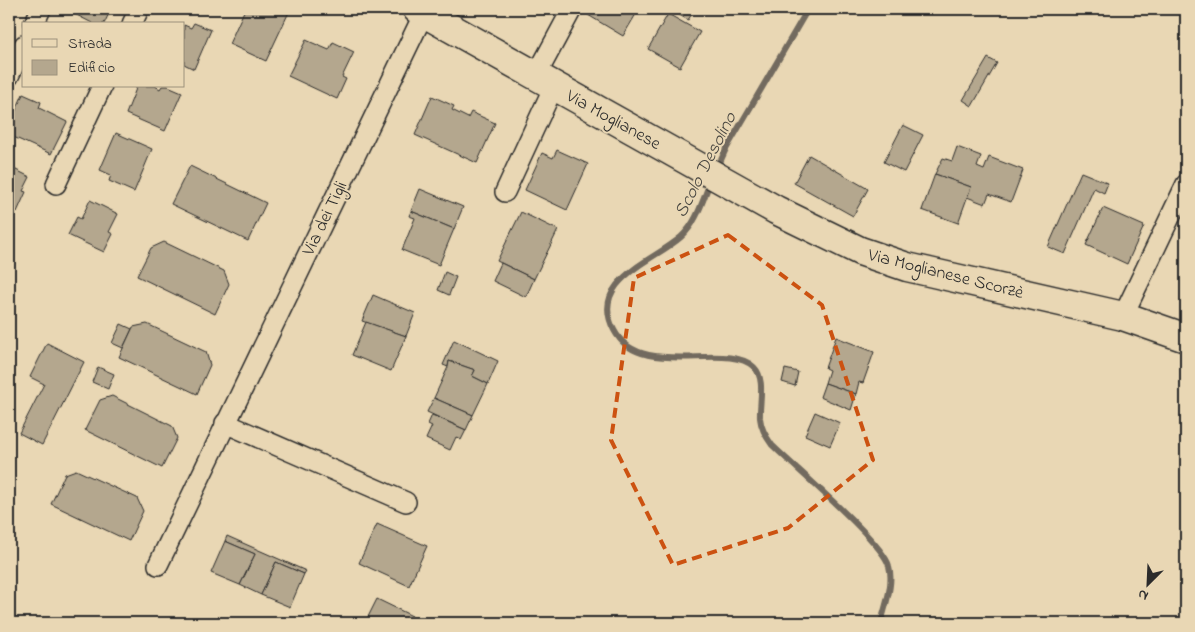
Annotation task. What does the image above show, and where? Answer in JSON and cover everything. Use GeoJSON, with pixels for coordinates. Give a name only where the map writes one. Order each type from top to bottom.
{"type":"FeatureCollection","features":[{"type":"Feature","properties":{"kind":"main road","name":"Via Moglianese"},"geometry":{"type":"LineString","coordinates":[[420,11],[692,163]]}},
{"type":"Feature","properties":{"kind":"main road","name":"Via Moglianese Scorzè"},"geometry":{"type":"LineString","coordinates":[[692,163],[776,210],[843,243],[898,264],[1123,316],[1186,338]]}},
{"type":"Feature","properties":{"kind":"street"},"geometry":{"type":"LineString","coordinates":[[35,22],[41,9]]}},
{"type":"Feature","properties":{"kind":"street"},"geometry":{"type":"LineString","coordinates":[[133,22],[139,9]]}},
{"type":"Feature","properties":{"kind":"street"},"geometry":{"type":"LineString","coordinates":[[504,192],[572,9]]}},
{"type":"Feature","properties":{"kind":"street","name":"Via dei Tigli"},"geometry":{"type":"LineString","coordinates":[[158,564],[420,11]]}},
{"type":"Feature","properties":{"kind":"street"},"geometry":{"type":"LineString","coordinates":[[9,76],[22,49]]}},
{"type":"Feature","properties":{"kind":"street"},"geometry":{"type":"LineString","coordinates":[[56,184],[101,88]]}},
{"type":"Feature","properties":{"kind":"street"},"geometry":{"type":"LineString","coordinates":[[1123,316],[1186,184]]}},
{"type":"Feature","properties":{"kind":"street"},"geometry":{"type":"LineString","coordinates":[[225,423],[406,502]]}},
{"type":"Feature","properties":{"kind":"highlighted area"},"geometry":{"type":"Polygon","coordinates":[[[728,235],[822,305],[873,460],[788,528],[673,565],[611,440],[634,278],[728,235]]]}},
{"type":"Feature","properties":{"kind":"building"},"geometry":{"type":"Polygon","coordinates":[[[65,9],[111,9],[105,22],[90,22],[65,9]]]}},
{"type":"Feature","properties":{"kind":"building"},"geometry":{"type":"Polygon","coordinates":[[[245,9],[281,9],[289,12],[266,61],[229,44],[245,9]]]}},
{"type":"Feature","properties":{"kind":"building"},"geometry":{"type":"Polygon","coordinates":[[[592,9],[639,9],[623,36],[588,15],[592,9]]]}},
{"type":"Feature","properties":{"kind":"building"},"geometry":{"type":"Polygon","coordinates":[[[669,9],[695,9],[688,20],[669,9]]]}},
{"type":"Feature","properties":{"kind":"building"},"geometry":{"type":"Polygon","coordinates":[[[668,14],[700,32],[680,67],[648,49],[668,14]]]}},
{"type":"Feature","properties":{"kind":"building"},"geometry":{"type":"Polygon","coordinates":[[[194,23],[211,30],[194,69],[185,64],[185,25],[191,28],[194,23]]]}},
{"type":"Feature","properties":{"kind":"building"},"geometry":{"type":"Polygon","coordinates":[[[306,40],[329,50],[333,42],[354,52],[342,77],[346,79],[337,99],[288,76],[306,40]]]}},
{"type":"Feature","properties":{"kind":"building"},"geometry":{"type":"Polygon","coordinates":[[[988,58],[997,63],[972,106],[963,100],[988,58]]]}},
{"type":"Feature","properties":{"kind":"building"},"geometry":{"type":"Polygon","coordinates":[[[136,88],[173,88],[182,92],[165,131],[126,114],[136,88]]]}},
{"type":"Feature","properties":{"kind":"building"},"geometry":{"type":"Polygon","coordinates":[[[23,94],[41,102],[39,108],[67,122],[51,154],[9,135],[9,126],[23,94]]]}},
{"type":"Feature","properties":{"kind":"building"},"geometry":{"type":"Polygon","coordinates":[[[432,96],[454,106],[452,110],[468,118],[471,112],[495,123],[477,163],[415,135],[432,96]]]}},
{"type":"Feature","properties":{"kind":"building"},"geometry":{"type":"Polygon","coordinates":[[[903,125],[923,135],[904,172],[884,162],[903,125]]]}},
{"type":"Feature","properties":{"kind":"building"},"geometry":{"type":"Polygon","coordinates":[[[116,133],[152,149],[134,192],[109,181],[111,175],[100,170],[116,133]]]}},
{"type":"Feature","properties":{"kind":"building"},"geometry":{"type":"Polygon","coordinates":[[[957,147],[981,156],[977,167],[984,170],[989,157],[1023,170],[1011,202],[989,194],[985,204],[967,197],[971,187],[935,174],[943,158],[952,161],[957,147]]]}},
{"type":"Feature","properties":{"kind":"building"},"geometry":{"type":"Polygon","coordinates":[[[557,150],[588,164],[567,210],[525,190],[542,153],[553,158],[557,150]]]}},
{"type":"Feature","properties":{"kind":"building"},"geometry":{"type":"Polygon","coordinates":[[[809,155],[868,189],[853,216],[794,183],[809,155]]]}},
{"type":"Feature","properties":{"kind":"building"},"geometry":{"type":"Polygon","coordinates":[[[9,161],[14,163],[12,168],[30,177],[23,191],[26,192],[17,212],[9,208],[9,161]]]}},
{"type":"Feature","properties":{"kind":"building"},"geometry":{"type":"Polygon","coordinates":[[[190,166],[266,203],[248,241],[171,204],[190,166]]]}},
{"type":"Feature","properties":{"kind":"building"},"geometry":{"type":"Polygon","coordinates":[[[1081,172],[1108,183],[1104,193],[1094,188],[1065,254],[1048,247],[1081,172]]]}},
{"type":"Feature","properties":{"kind":"building"},"geometry":{"type":"Polygon","coordinates":[[[935,174],[971,187],[958,223],[922,210],[935,174]]]}},
{"type":"Feature","properties":{"kind":"building"},"geometry":{"type":"Polygon","coordinates":[[[420,189],[463,207],[454,229],[411,211],[420,189]]]}},
{"type":"Feature","properties":{"kind":"building"},"geometry":{"type":"Polygon","coordinates":[[[90,200],[118,214],[109,232],[113,234],[104,252],[68,235],[77,217],[81,219],[90,200]]]}},
{"type":"Feature","properties":{"kind":"building"},"geometry":{"type":"Polygon","coordinates":[[[1103,208],[1144,226],[1127,264],[1086,245],[1103,208]]]}},
{"type":"Feature","properties":{"kind":"building"},"geometry":{"type":"Polygon","coordinates":[[[411,211],[454,229],[439,265],[402,250],[415,218],[409,216],[411,211]]]}},
{"type":"Feature","properties":{"kind":"building"},"geometry":{"type":"Polygon","coordinates":[[[521,212],[558,230],[534,279],[497,261],[521,212]]]}},
{"type":"Feature","properties":{"kind":"building"},"geometry":{"type":"Polygon","coordinates":[[[164,242],[224,271],[229,284],[215,314],[137,276],[151,248],[164,242]]]}},
{"type":"Feature","properties":{"kind":"building"},"geometry":{"type":"Polygon","coordinates":[[[501,263],[534,279],[526,297],[493,281],[501,263]]]}},
{"type":"Feature","properties":{"kind":"building"},"geometry":{"type":"Polygon","coordinates":[[[445,272],[456,277],[449,295],[438,290],[445,272]]]}},
{"type":"Feature","properties":{"kind":"building"},"geometry":{"type":"Polygon","coordinates":[[[373,295],[415,313],[406,336],[362,321],[373,295]]]}},
{"type":"Feature","properties":{"kind":"building"},"geometry":{"type":"Polygon","coordinates":[[[366,322],[406,336],[391,371],[352,355],[366,322]]]}},
{"type":"Feature","properties":{"kind":"building"},"geometry":{"type":"Polygon","coordinates":[[[121,324],[132,329],[123,348],[112,343],[121,324]]]}},
{"type":"Feature","properties":{"kind":"building"},"geometry":{"type":"Polygon","coordinates":[[[147,324],[206,352],[210,365],[197,394],[119,357],[133,327],[147,324]]]}},
{"type":"Feature","properties":{"kind":"building"},"geometry":{"type":"Polygon","coordinates":[[[836,337],[874,352],[863,383],[859,382],[856,394],[825,383],[829,370],[825,368],[836,337]]]}},
{"type":"Feature","properties":{"kind":"building"},"geometry":{"type":"Polygon","coordinates":[[[454,340],[498,361],[488,384],[472,376],[475,370],[449,361],[448,367],[443,365],[454,340]]]}},
{"type":"Feature","properties":{"kind":"building"},"geometry":{"type":"Polygon","coordinates":[[[47,343],[84,362],[42,445],[19,433],[44,384],[30,377],[47,343]]]}},
{"type":"Feature","properties":{"kind":"building"},"geometry":{"type":"Polygon","coordinates":[[[449,361],[475,370],[472,376],[488,384],[473,415],[434,398],[449,361]]]}},
{"type":"Feature","properties":{"kind":"building"},"geometry":{"type":"Polygon","coordinates":[[[98,367],[114,374],[108,389],[92,382],[98,367]]]}},
{"type":"Feature","properties":{"kind":"building"},"geometry":{"type":"Polygon","coordinates":[[[785,369],[798,372],[795,386],[782,382],[785,369]]]}},
{"type":"Feature","properties":{"kind":"building"},"geometry":{"type":"Polygon","coordinates":[[[825,383],[856,394],[851,410],[820,397],[825,383]]]}},
{"type":"Feature","properties":{"kind":"building"},"geometry":{"type":"Polygon","coordinates":[[[112,396],[172,426],[177,438],[162,468],[85,430],[100,400],[112,396]]]}},
{"type":"Feature","properties":{"kind":"building"},"geometry":{"type":"Polygon","coordinates":[[[434,398],[473,415],[466,430],[427,412],[434,398]]]}},
{"type":"Feature","properties":{"kind":"building"},"geometry":{"type":"Polygon","coordinates":[[[815,412],[840,423],[830,446],[805,435],[815,412]]]}},
{"type":"Feature","properties":{"kind":"building"},"geometry":{"type":"Polygon","coordinates":[[[432,415],[466,430],[461,440],[456,437],[450,450],[426,439],[432,426],[428,424],[432,415]]]}},
{"type":"Feature","properties":{"kind":"building"},"geometry":{"type":"Polygon","coordinates":[[[76,470],[137,498],[143,511],[129,541],[51,504],[65,474],[76,470]]]}},
{"type":"Feature","properties":{"kind":"building"},"geometry":{"type":"Polygon","coordinates":[[[377,524],[427,546],[409,586],[359,563],[377,524]]]}},
{"type":"Feature","properties":{"kind":"building"},"geometry":{"type":"Polygon","coordinates":[[[227,536],[306,571],[304,574],[276,562],[261,595],[240,585],[255,554],[225,541],[227,536]]]}},
{"type":"Feature","properties":{"kind":"building"},"geometry":{"type":"Polygon","coordinates":[[[225,541],[255,554],[240,585],[211,573],[225,541]]]}},
{"type":"Feature","properties":{"kind":"building"},"geometry":{"type":"Polygon","coordinates":[[[276,562],[304,574],[290,607],[261,595],[276,562]]]}},
{"type":"Feature","properties":{"kind":"building"},"geometry":{"type":"Polygon","coordinates":[[[377,599],[412,616],[408,623],[365,623],[377,599]]]}},
{"type":"Feature","properties":{"kind":"waterway","name":"Scolo Desolino"},"geometry":{"type":"LineString","coordinates":[[717,169],[725,151],[808,9]]}},
{"type":"Feature","properties":{"kind":"waterway","name":"Scolo Desolino"},"geometry":{"type":"LineString","coordinates":[[711,180],[699,210],[687,231],[669,246],[628,274],[617,285],[610,298],[608,313],[614,330],[626,345],[643,353],[663,357],[724,357],[741,360],[754,367],[758,372],[761,384],[761,422],[772,445],[855,523],[883,555],[889,566],[890,587],[881,623]]}}]}
